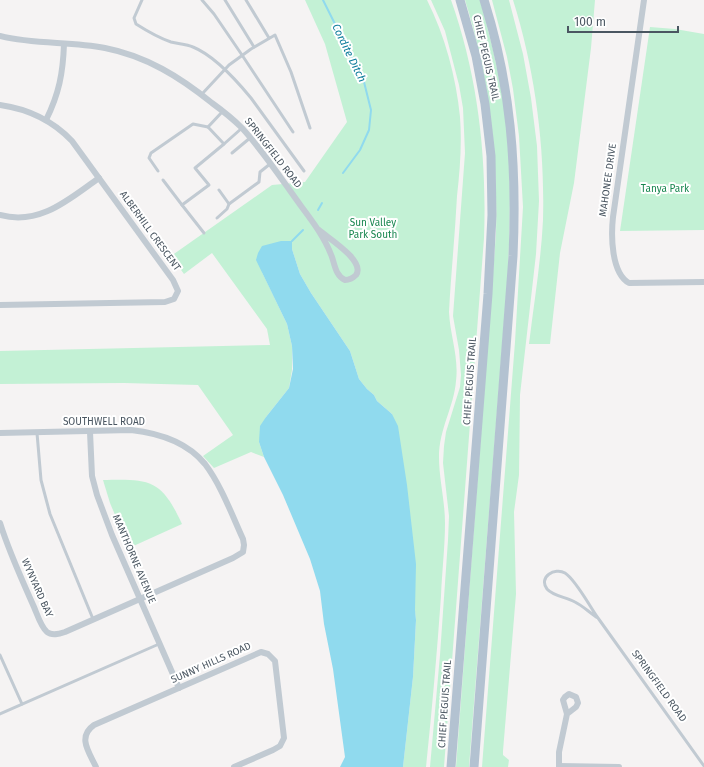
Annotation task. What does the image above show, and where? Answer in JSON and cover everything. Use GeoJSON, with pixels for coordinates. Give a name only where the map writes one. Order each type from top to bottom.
{"type":"FeatureCollection","features":[{"type":"Feature","properties":{"kind":"main road","name":"CHIEF PEGUIS TRAIL"},"geometry":{"type":"LineString","coordinates":[[451,767],[489,280],[492,215],[491,156],[485,104],[475,51],[460,0]]}},
{"type":"Feature","properties":{"kind":"main road","name":"CHIEF PEGUIS TRAIL"},"geometry":{"type":"LineString","coordinates":[[474,767],[513,256],[515,195],[508,106],[497,46],[484,0]]}},
{"type":"Feature","properties":{"kind":"street","name":"MAHONEE DRIVE"},"geometry":{"type":"LineString","coordinates":[[644,0],[613,216],[612,236],[615,258],[620,275],[629,283],[704,282]]}},
{"type":"Feature","properties":{"kind":"street","name":"SPRINGFIELD ROAD"},"geometry":{"type":"LineString","coordinates":[[0,36],[27,41],[104,48],[136,57],[163,69],[202,94],[242,128],[270,164],[319,230],[330,252],[338,274],[345,280],[354,277],[357,274],[358,267],[352,257],[319,230]]}},
{"type":"Feature","properties":{"kind":"street"},"geometry":{"type":"LineString","coordinates":[[46,120],[60,86],[64,44]]}},
{"type":"Feature","properties":{"kind":"street","name":"ALBERHILL CRESCENT"},"geometry":{"type":"LineString","coordinates":[[0,105],[28,111],[46,120],[72,141],[173,280],[178,291],[174,300],[165,302],[0,304]]}},
{"type":"Feature","properties":{"kind":"street"},"geometry":{"type":"LineString","coordinates":[[0,214],[9,217],[29,216],[46,212],[58,207],[99,178]]}},
{"type":"Feature","properties":{"kind":"street","name":"SOUTHWELL ROAD"},"geometry":{"type":"LineString","coordinates":[[0,433],[131,430],[149,432],[162,436],[189,450],[204,464],[215,480],[243,539],[244,545],[242,552],[238,556],[140,599]]}},
{"type":"Feature","properties":{"kind":"street","name":"MANTHORNE AVENUE"},"geometry":{"type":"LineString","coordinates":[[90,432],[92,476],[96,495],[179,688]]}},
{"type":"Feature","properties":{"kind":"street","name":"WYNYARD BAY"},"geometry":{"type":"LineString","coordinates":[[0,523],[5,541],[45,631],[50,634],[57,634],[140,599]]}},
{"type":"Feature","properties":{"kind":"street","name":"SUNNY HILLS ROAD"},"geometry":{"type":"LineString","coordinates":[[96,767],[85,744],[84,737],[88,729],[94,725],[262,652],[268,654],[275,661],[284,738],[280,746],[234,767]]}},
{"type":"Feature","properties":{"kind":"street"},"geometry":{"type":"LineString","coordinates":[[567,714],[559,766],[619,767]]}},
{"type":"Feature","properties":{"kind":"lane"},"geometry":{"type":"LineString","coordinates":[[142,0],[134,18],[136,24],[170,42],[193,47],[224,69],[251,98],[304,172]]}},
{"type":"Feature","properties":{"kind":"lane"},"geometry":{"type":"LineString","coordinates":[[202,0],[214,14],[293,132]]}},
{"type":"Feature","properties":{"kind":"lane"},"geometry":{"type":"LineString","coordinates":[[225,0],[254,47]]}},
{"type":"Feature","properties":{"kind":"lane"},"geometry":{"type":"LineString","coordinates":[[246,0],[269,38]]}},
{"type":"Feature","properties":{"kind":"lane"},"geometry":{"type":"LineString","coordinates":[[202,94],[224,69],[242,55],[275,35],[291,72],[310,128]]}},
{"type":"Feature","properties":{"kind":"lane"},"geometry":{"type":"LineString","coordinates":[[208,127],[223,111]]}},
{"type":"Feature","properties":{"kind":"lane"},"geometry":{"type":"LineString","coordinates":[[158,170],[149,158],[151,153],[193,124],[208,127],[224,144]]}},
{"type":"Feature","properties":{"kind":"lane"},"geometry":{"type":"LineString","coordinates":[[182,205],[209,186],[196,168],[242,128]]}},
{"type":"Feature","properties":{"kind":"lane"},"geometry":{"type":"LineString","coordinates":[[232,153],[250,138]]}},
{"type":"Feature","properties":{"kind":"lane"},"geometry":{"type":"LineString","coordinates":[[217,218],[227,209],[229,204],[259,182],[260,172],[270,164]]}},
{"type":"Feature","properties":{"kind":"lane"},"geometry":{"type":"LineString","coordinates":[[163,180],[204,234]]}},
{"type":"Feature","properties":{"kind":"lane"},"geometry":{"type":"LineString","coordinates":[[219,190],[229,204]]}},
{"type":"Feature","properties":{"kind":"lane"},"geometry":{"type":"LineString","coordinates":[[37,432],[41,480],[50,514],[93,619]]}},
{"type":"Feature","properties":{"kind":"lane","name":"SPRINGFIELD ROAD"},"geometry":{"type":"LineString","coordinates":[[598,618],[575,602],[552,593],[547,589],[545,579],[549,574],[556,570],[565,573],[582,594],[704,766]]}},
{"type":"Feature","properties":{"kind":"lane"},"geometry":{"type":"LineString","coordinates":[[0,714],[160,644]]}},
{"type":"Feature","properties":{"kind":"lane"},"geometry":{"type":"LineString","coordinates":[[0,655],[22,704]]}},
{"type":"Feature","properties":{"kind":"green space","name":"Sun Valley Park South"},"geometry":{"type":"Polygon","coordinates":[[[305,0],[427,0],[449,57],[456,87],[461,127],[449,312],[457,372],[455,391],[441,437],[439,457],[445,515],[445,541],[426,767],[403,767],[413,677],[416,620],[392,414],[377,401],[374,395],[359,379],[350,351],[300,274],[292,249],[292,241],[262,272],[287,324],[292,346],[292,370],[289,388],[266,417],[259,442],[264,457],[251,452],[214,468],[203,456],[233,435],[198,385],[124,383],[0,384],[0,351],[270,345],[267,329],[212,253],[184,274],[171,256],[272,185],[305,182],[347,122],[325,44],[305,0]]]}},
{"type":"Feature","properties":{"kind":"green space"},"geometry":{"type":"Polygon","coordinates":[[[431,0],[451,0],[468,58],[479,117],[485,208],[444,767],[430,767],[448,540],[449,516],[443,463],[444,446],[446,432],[460,387],[461,375],[459,350],[453,316],[465,153],[463,108],[459,85],[445,31],[431,0]]]}},
{"type":"Feature","properties":{"kind":"green space"},"geometry":{"type":"Polygon","coordinates":[[[465,0],[480,0],[497,70],[504,105],[508,140],[510,206],[508,271],[469,767],[456,767],[496,233],[495,174],[490,115],[480,58],[465,0]]]}},
{"type":"Feature","properties":{"kind":"green space"},"geometry":{"type":"Polygon","coordinates":[[[492,0],[509,0],[523,54],[531,98],[537,146],[539,201],[536,254],[520,395],[519,475],[514,512],[516,594],[503,751],[503,755],[509,760],[508,767],[482,767],[515,342],[523,207],[519,136],[513,89],[507,57],[492,0]]]}},
{"type":"Feature","properties":{"kind":"green space"},"geometry":{"type":"Polygon","coordinates":[[[513,0],[595,0],[591,48],[574,183],[560,253],[550,344],[529,344],[542,235],[542,164],[533,81],[521,27],[513,0]]]}},
{"type":"Feature","properties":{"kind":"green space","name":"Tanya Park"},"geometry":{"type":"Polygon","coordinates":[[[650,27],[675,29],[704,34],[704,230],[620,231],[650,27]]]}},
{"type":"Feature","properties":{"kind":"green space"},"geometry":{"type":"Polygon","coordinates":[[[103,480],[132,480],[152,485],[160,490],[167,498],[175,509],[182,524],[129,548],[110,503],[103,480]]]}},
{"type":"Feature","properties":{"kind":"water"},"geometry":{"type":"Polygon","coordinates":[[[281,241],[292,241],[292,249],[300,274],[350,351],[359,379],[374,395],[377,401],[392,414],[398,426],[407,485],[416,564],[416,620],[413,677],[403,767],[340,767],[345,757],[333,669],[324,624],[320,591],[310,559],[283,495],[264,457],[259,442],[260,426],[289,388],[293,369],[292,346],[287,324],[256,260],[262,246],[281,241]]]}},
{"type":"Feature","properties":{"kind":"waterway","name":"Cordite Ditch"},"geometry":{"type":"LineString","coordinates":[[323,0],[364,82],[371,110],[369,130],[360,150],[343,173]]}},
{"type":"Feature","properties":{"kind":"waterway","name":"Cordite Ditch"},"geometry":{"type":"LineString","coordinates":[[318,210],[322,203]]}},
{"type":"Feature","properties":{"kind":"waterway","name":"Cordite Ditch"},"geometry":{"type":"LineString","coordinates":[[292,241],[303,230]]}}]}
